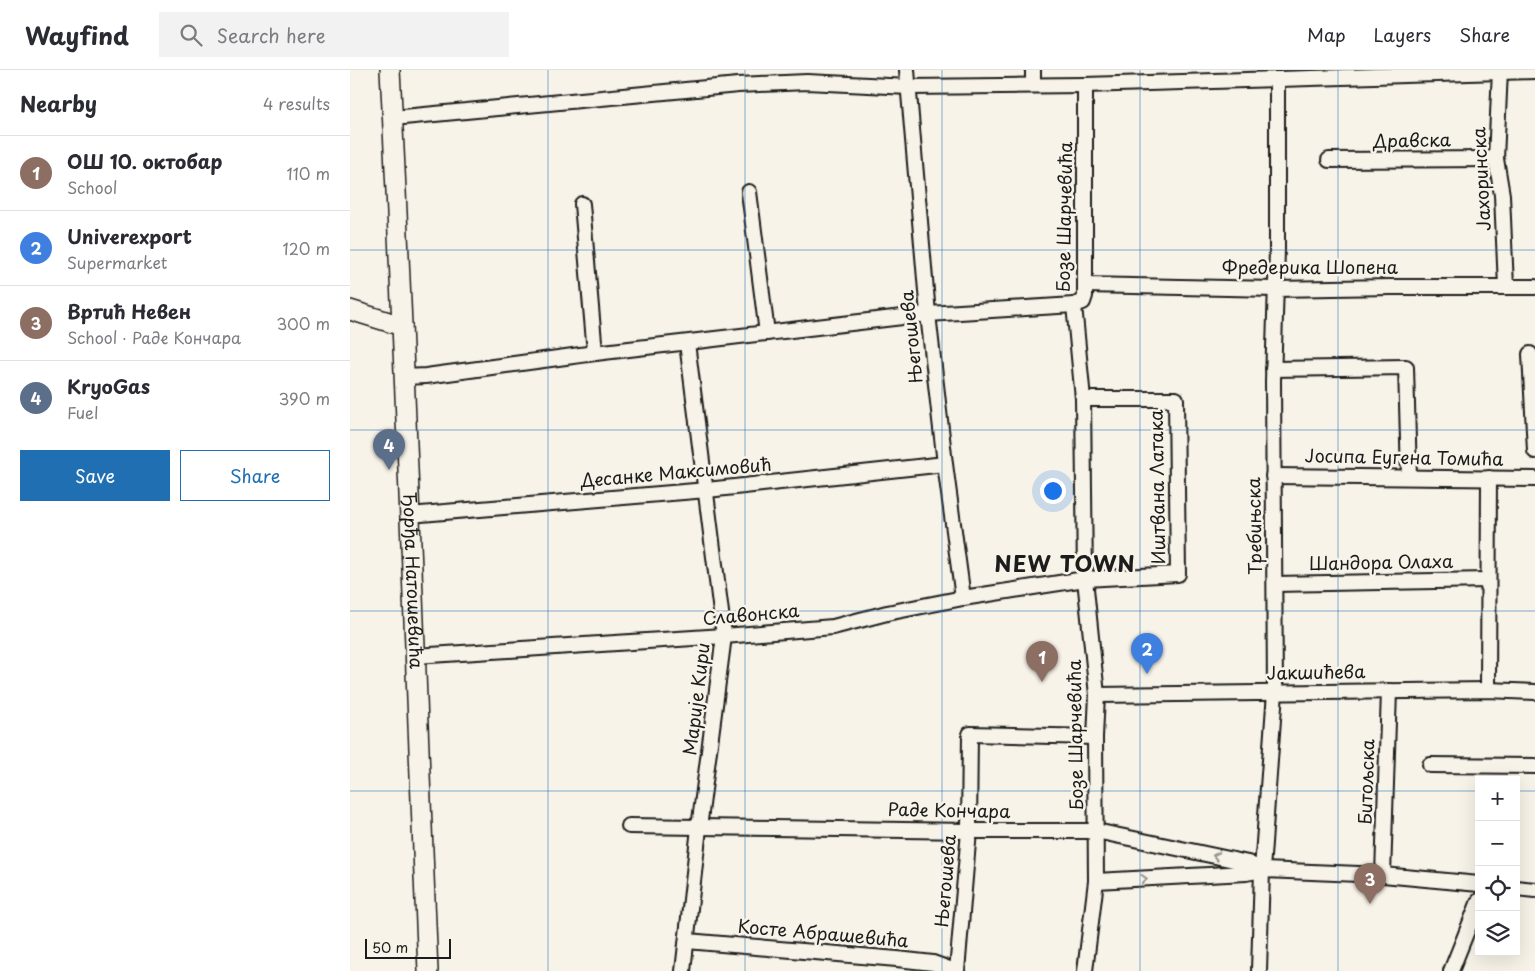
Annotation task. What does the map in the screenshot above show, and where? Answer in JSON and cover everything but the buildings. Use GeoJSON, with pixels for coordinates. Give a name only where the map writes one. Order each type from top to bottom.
{"type":"FeatureCollection","features":[{"type":"Feature","properties":{"kind":"street","name":"Ђорђа Натошевића"},"geometry":{"type":"LineString","coordinates":[[390,70],[428,971]]}},
{"type":"Feature","properties":{"kind":"street","name":"Његошева"},"geometry":{"type":"LineString","coordinates":[[907,70],[928,314],[963,598]]}},
{"type":"Feature","properties":{"kind":"street"},"geometry":{"type":"LineString","coordinates":[[1033,70],[1033,85]]}},
{"type":"Feature","properties":{"kind":"street","name":"Јахоринска"},"geometry":{"type":"LineString","coordinates":[[1500,71],[1496,159],[1502,195],[1506,287]]}},
{"type":"Feature","properties":{"kind":"street"},"geometry":{"type":"LineString","coordinates":[[393,118],[738,85],[807,82],[909,87],[1085,85],[1535,71]]}},
{"type":"Feature","properties":{"kind":"street","name":"Требињска"},"geometry":{"type":"LineString","coordinates":[[1259,971],[1262,870],[1275,692],[1273,476],[1277,205],[1276,79]]}},
{"type":"Feature","properties":{"kind":"street","name":"Бозе Шарчевића"},"geometry":{"type":"LineString","coordinates":[[1085,85],[1086,285],[1083,302],[1074,305],[1083,398],[1085,579],[1097,695],[1095,736],[1096,881],[1085,971]]}},
{"type":"Feature","properties":{"kind":"street","name":"Дравска"},"geometry":{"type":"LineString","coordinates":[[1328,160],[1496,159]]}},
{"type":"Feature","properties":{"kind":"street"},"geometry":{"type":"LineString","coordinates":[[749,192],[768,333]]}},
{"type":"Feature","properties":{"kind":"street"},"geometry":{"type":"LineString","coordinates":[[582,204],[595,354]]}},
{"type":"Feature","properties":{"kind":"street","name":"Фредерика Шопена"},"geometry":{"type":"LineString","coordinates":[[1086,285],[1275,289],[1535,287]]}},
{"type":"Feature","properties":{"kind":"street"},"geometry":{"type":"LineString","coordinates":[[404,377],[426,376],[928,314],[1074,305]]}},
{"type":"Feature","properties":{"kind":"street"},"geometry":{"type":"LineString","coordinates":[[350,310],[402,326]]}},
{"type":"Feature","properties":{"kind":"street","name":"Марије Кири"},"geometry":{"type":"LineString","coordinates":[[683,971],[724,636],[687,343]]}},
{"type":"Feature","properties":{"kind":"street"},"geometry":{"type":"LineString","coordinates":[[1530,354],[1535,450]]}},
{"type":"Feature","properties":{"kind":"street"},"geometry":{"type":"LineString","coordinates":[[1274,369],[1406,367],[1409,477]]}},
{"type":"Feature","properties":{"kind":"street","name":"Иштвана Латака"},"geometry":{"type":"LineString","coordinates":[[1083,398],[1176,399],[1178,574],[1085,579]]}},
{"type":"Feature","properties":{"kind":"street","name":"Десанке Максимовић"},"geometry":{"type":"LineString","coordinates":[[409,514],[707,490],[945,464]]}},
{"type":"Feature","properties":{"kind":"street","name":"Јосипа Еугена Томића"},"geometry":{"type":"LineString","coordinates":[[1273,476],[1535,479]]}},
{"type":"Feature","properties":{"kind":"street"},"geometry":{"type":"LineString","coordinates":[[1488,690],[1489,478]]}},
{"type":"Feature","properties":{"kind":"street","name":"Славонска"},"geometry":{"type":"LineString","coordinates":[[415,656],[724,636],[834,626],[963,598],[1085,579]]}},
{"type":"Feature","properties":{"kind":"street","name":"Шандора Олаха"},"geometry":{"type":"LineString","coordinates":[[1275,584],[1488,580]]}},
{"type":"Feature","properties":{"kind":"street","name":"Јакшићева"},"geometry":{"type":"LineString","coordinates":[[1097,695],[1488,690],[1535,692]]}},
{"type":"Feature","properties":{"kind":"street","name":"Битољска"},"geometry":{"type":"LineString","coordinates":[[1383,875],[1389,691]]}},
{"type":"Feature","properties":{"kind":"street","name":"Његошева"},"geometry":{"type":"LineString","coordinates":[[956,971],[969,831],[970,734],[1095,736]]}},
{"type":"Feature","properties":{"kind":"street"},"geometry":{"type":"LineString","coordinates":[[1430,765],[1535,766]]}},
{"type":"Feature","properties":{"kind":"street","name":"Раде Кончара"},"geometry":{"type":"LineString","coordinates":[[630,826],[1096,831],[1248,863],[1262,870]]}},
{"type":"Feature","properties":{"kind":"street","name":"Раде Кончара"},"geometry":{"type":"LineString","coordinates":[[1096,881],[1246,873],[1262,870],[1383,875],[1475,884]]}},
{"type":"Feature","properties":{"kind":"street"},"geometry":{"type":"LineString","coordinates":[[1520,888],[1535,890]]}},
{"type":"Feature","properties":{"kind":"street"},"geometry":{"type":"LineString","coordinates":[[1451,971],[1475,911]]}},
{"type":"Feature","properties":{"kind":"street","name":"Косте Абрашевића"},"geometry":{"type":"LineString","coordinates":[[687,941],[933,963],[956,971]]}},
{"type":"Feature","properties":{"kind":"place","name":"KryoGas"},"geometry":{"type":"Point","coordinates":[389,470]}},
{"type":"Feature","properties":{"kind":"place","name":"Univerexport"},"geometry":{"type":"Point","coordinates":[1147,674]}},
{"type":"Feature","properties":{"kind":"place","name":"ОШ 10. октобар"},"geometry":{"type":"Point","coordinates":[1042,682]}},
{"type":"Feature","properties":{"kind":"place","name":"Вртић Невен"},"geometry":{"type":"Point","coordinates":[1370,904]}},
{"type":"Feature","properties":{"kind":"district","name":"NEW TOWN"},"geometry":{"type":"Point","coordinates":[1065,564]}}]}
